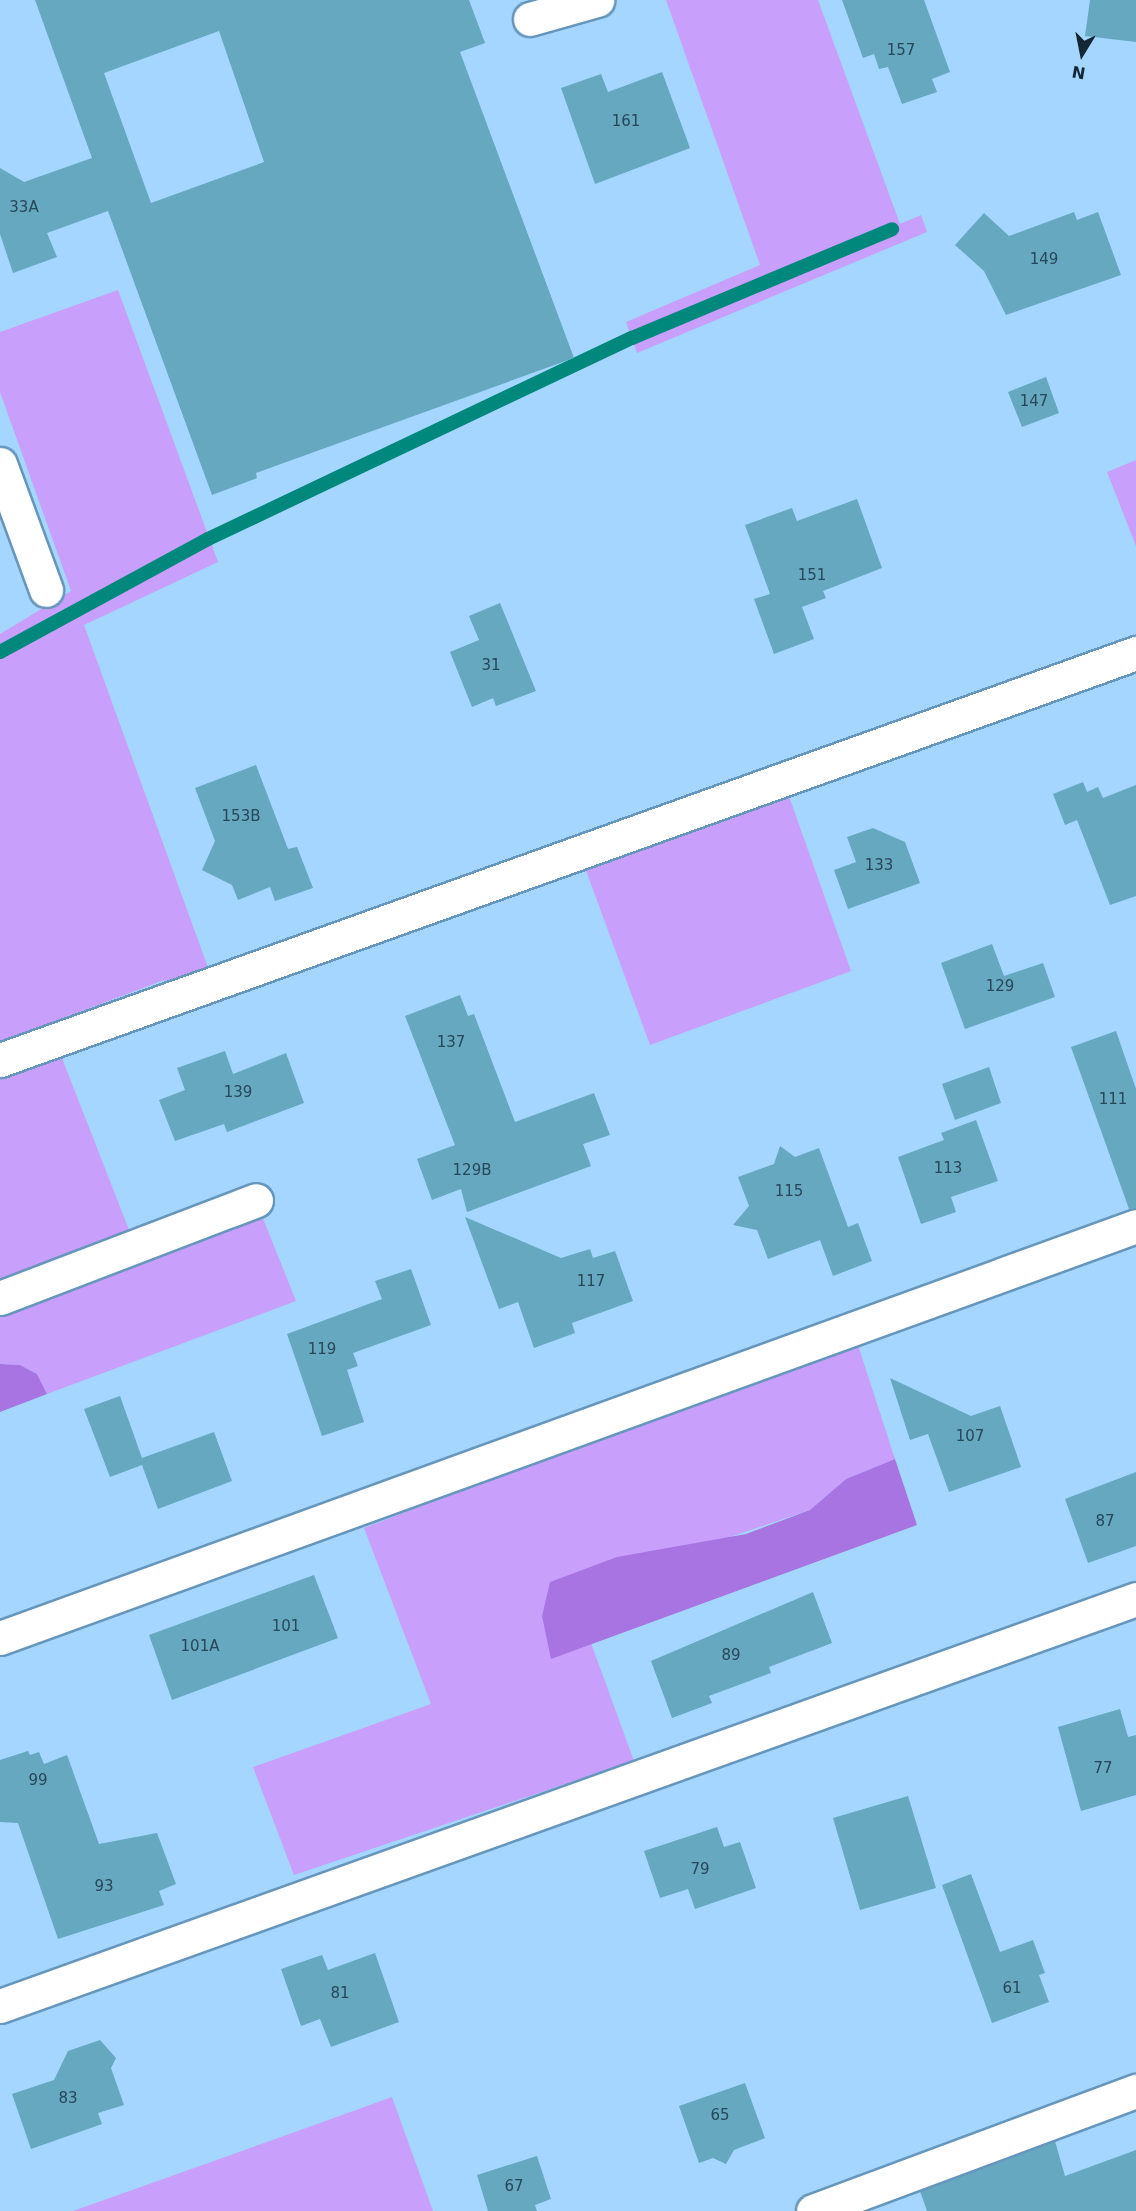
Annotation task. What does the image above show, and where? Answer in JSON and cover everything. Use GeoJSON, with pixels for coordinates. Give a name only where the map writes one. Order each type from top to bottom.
{"type":"FeatureCollection","features":[{"type":"Feature","properties":{"kind":"lane"},"geometry":{"type":"LineString","coordinates":[[530,19],[597,0]]}},
{"type":"Feature","properties":{"kind":"lane"},"geometry":{"type":"LineString","coordinates":[[0,464],[46,590]]}},
{"type":"Feature","properties":{"kind":"lane"},"geometry":{"type":"LineString","coordinates":[[0,1060],[1136,653]]}},
{"type":"Feature","properties":{"kind":"lane"},"geometry":{"type":"LineString","coordinates":[[0,1298],[256,1200]]}},
{"type":"Feature","properties":{"kind":"lane"},"geometry":{"type":"LineString","coordinates":[[0,1638],[1136,1226]]}},
{"type":"Feature","properties":{"kind":"lane"},"geometry":{"type":"LineString","coordinates":[[0,2006],[1136,1599]]}},
{"type":"Feature","properties":{"kind":"lane"},"geometry":{"type":"LineString","coordinates":[[813,2211],[1136,2091]]}},
{"type":"Feature","properties":{"kind":"shaded area"},"geometry":{"type":"Polygon","coordinates":[[[666,0],[818,0],[900,224],[921,215],[927,232],[637,353],[626,322],[760,265],[666,0]]]}},
{"type":"Feature","properties":{"kind":"shaded area"},"geometry":{"type":"Polygon","coordinates":[[[118,290],[218,562],[84,625],[210,973],[185,984],[164,980],[0,1042],[0,634],[71,591],[0,392],[0,332],[118,290]]]}},
{"type":"Feature","properties":{"kind":"shaded area"},"geometry":{"type":"Polygon","coordinates":[[[1136,460],[1136,546],[1107,472],[1136,460]]]}},
{"type":"Feature","properties":{"kind":"shaded area"},"geometry":{"type":"Polygon","coordinates":[[[786,788],[851,971],[650,1045],[584,865],[786,788]]]}},
{"type":"Feature","properties":{"kind":"shaded area"},"geometry":{"type":"Polygon","coordinates":[[[60,1053],[131,1235],[0,1284],[0,1076],[60,1053]]]}},
{"type":"Feature","properties":{"kind":"shaded area"},"geometry":{"type":"Polygon","coordinates":[[[260,1211],[296,1301],[47,1394],[37,1374],[20,1365],[0,1364],[0,1312],[260,1211]]]}},
{"type":"Feature","properties":{"kind":"shaded area"},"geometry":{"type":"Polygon","coordinates":[[[856,1339],[895,1459],[846,1479],[810,1510],[706,1545],[551,1658],[591,1643],[634,1761],[294,1875],[253,1767],[431,1704],[364,1528],[856,1339]]]}},
{"type":"Feature","properties":{"kind":"shaded area"},"geometry":{"type":"Polygon","coordinates":[[[0,1364],[20,1365],[37,1374],[47,1394],[0,1412],[0,1364]]]}},
{"type":"Feature","properties":{"kind":"shaded area"},"geometry":{"type":"Polygon","coordinates":[[[895,1459],[917,1525],[551,1659],[542,1616],[550,1582],[617,1557],[746,1534],[810,1510],[846,1479],[895,1459]]]}},
{"type":"Feature","properties":{"kind":"shaded area"},"geometry":{"type":"Polygon","coordinates":[[[392,2097],[433,2211],[73,2211],[295,2132],[392,2097]]]}},
{"type":"Feature","properties":{"kind":"building"},"geometry":{"type":"Polygon","coordinates":[[[35,0],[469,0],[485,43],[460,52],[574,358],[256,473],[257,478],[212,495],[108,211],[47,233],[57,257],[13,273],[0,234],[0,168],[24,182],[92,158],[35,0]],[[219,31],[104,73],[151,203],[264,162],[219,31]]]}},
{"type":"Feature","properties":{"kind":"building"},"geometry":{"type":"Polygon","coordinates":[[[842,0],[924,0],[950,72],[932,79],[937,92],[902,104],[888,67],[879,69],[874,54],[863,58],[842,0]]]}},
{"type":"Feature","properties":{"kind":"building"},"geometry":{"type":"Polygon","coordinates":[[[1090,0],[1136,0],[1136,42],[1085,36],[1090,0]]]}},
{"type":"Feature","properties":{"kind":"building"},"geometry":{"type":"Polygon","coordinates":[[[662,72],[690,148],[595,184],[561,88],[601,74],[608,92],[662,72]]]}},
{"type":"Feature","properties":{"kind":"building"},"geometry":{"type":"Polygon","coordinates":[[[1074,212],[1077,220],[1098,212],[1121,275],[1006,315],[984,271],[955,245],[984,213],[1009,236],[1074,212]]]}},
{"type":"Feature","properties":{"kind":"building"},"geometry":{"type":"Polygon","coordinates":[[[1046,377],[1059,413],[1022,427],[1008,392],[1046,377]]]}},
{"type":"Feature","properties":{"kind":"building"},"geometry":{"type":"Polygon","coordinates":[[[857,499],[882,568],[823,591],[826,598],[802,607],[814,639],[774,654],[754,599],[770,594],[745,525],[792,508],[797,521],[857,499]]]}},
{"type":"Feature","properties":{"kind":"building"},"geometry":{"type":"Polygon","coordinates":[[[500,603],[536,691],[496,706],[493,698],[472,707],[450,652],[479,640],[469,616],[500,603]]]}},
{"type":"Feature","properties":{"kind":"building"},"geometry":{"type":"Polygon","coordinates":[[[256,765],[288,849],[297,847],[313,888],[275,901],[270,887],[238,900],[232,885],[202,870],[215,841],[195,788],[256,765]]]}},
{"type":"Feature","properties":{"kind":"building"},"geometry":{"type":"Polygon","coordinates":[[[1083,782],[1087,792],[1098,787],[1103,798],[1136,785],[1136,896],[1110,905],[1077,820],[1065,825],[1053,794],[1083,782]]]}},
{"type":"Feature","properties":{"kind":"building"},"geometry":{"type":"Polygon","coordinates":[[[873,828],[905,842],[920,883],[848,909],[834,870],[856,862],[847,837],[873,828]]]}},
{"type":"Feature","properties":{"kind":"building"},"geometry":{"type":"Polygon","coordinates":[[[992,944],[1004,976],[1043,963],[1055,997],[965,1029],[941,963],[992,944]]]}},
{"type":"Feature","properties":{"kind":"building"},"geometry":{"type":"Polygon","coordinates":[[[460,995],[468,1016],[474,1014],[515,1122],[594,1093],[610,1135],[583,1144],[591,1166],[467,1212],[461,1189],[432,1200],[417,1159],[455,1145],[405,1016],[460,995]]]}},
{"type":"Feature","properties":{"kind":"building"},"geometry":{"type":"Polygon","coordinates":[[[1116,1031],[1136,1089],[1136,1208],[1129,1209],[1071,1047],[1116,1031]]]}},
{"type":"Feature","properties":{"kind":"building"},"geometry":{"type":"Polygon","coordinates":[[[225,1051],[233,1074],[286,1053],[304,1103],[227,1132],[224,1124],[175,1141],[159,1100],[185,1090],[177,1068],[225,1051]]]}},
{"type":"Feature","properties":{"kind":"building"},"geometry":{"type":"Polygon","coordinates":[[[989,1067],[1001,1103],[955,1120],[942,1084],[989,1067]]]}},
{"type":"Feature","properties":{"kind":"building"},"geometry":{"type":"Polygon","coordinates":[[[976,1120],[998,1181],[951,1197],[956,1212],[921,1224],[898,1157],[944,1140],[941,1133],[976,1120]]]}},
{"type":"Feature","properties":{"kind":"building"},"geometry":{"type":"Polygon","coordinates":[[[780,1146],[795,1157],[819,1148],[848,1227],[858,1223],[872,1261],[833,1276],[820,1240],[768,1259],[757,1230],[733,1225],[749,1206],[738,1177],[774,1164],[780,1146]]]}},
{"type":"Feature","properties":{"kind":"building"},"geometry":{"type":"Polygon","coordinates":[[[465,1217],[561,1258],[590,1249],[593,1258],[615,1251],[633,1301],[572,1323],[575,1333],[534,1348],[518,1302],[499,1309],[465,1217]]]}},
{"type":"Feature","properties":{"kind":"building"},"geometry":{"type":"Polygon","coordinates":[[[411,1269],[431,1325],[353,1353],[358,1366],[347,1370],[364,1422],[322,1436],[287,1334],[382,1299],[375,1281],[411,1269]]]}},
{"type":"Feature","properties":{"kind":"building"},"geometry":{"type":"Polygon","coordinates":[[[890,1378],[971,1416],[1000,1406],[1021,1467],[949,1492],[928,1434],[910,1440],[890,1378]]]}},
{"type":"Feature","properties":{"kind":"building"},"geometry":{"type":"Polygon","coordinates":[[[120,1396],[142,1458],[214,1432],[232,1481],[158,1509],[142,1465],[110,1477],[84,1409],[120,1396]]]}},
{"type":"Feature","properties":{"kind":"building"},"geometry":{"type":"Polygon","coordinates":[[[1136,1472],[1136,1546],[1088,1563],[1065,1499],[1136,1472]]]}},
{"type":"Feature","properties":{"kind":"building"},"geometry":{"type":"Polygon","coordinates":[[[314,1575],[338,1638],[172,1700],[149,1635],[314,1575]]]}},
{"type":"Feature","properties":{"kind":"building"},"geometry":{"type":"Polygon","coordinates":[[[813,1592],[832,1643],[769,1667],[771,1673],[709,1696],[712,1703],[672,1718],[651,1661],[813,1592]]]}},
{"type":"Feature","properties":{"kind":"building"},"geometry":{"type":"Polygon","coordinates":[[[1120,1709],[1128,1737],[1136,1735],[1136,1795],[1081,1811],[1058,1727],[1120,1709]]]}},
{"type":"Feature","properties":{"kind":"building"},"geometry":{"type":"Polygon","coordinates":[[[28,1751],[30,1755],[39,1752],[44,1764],[67,1755],[99,1844],[157,1833],[176,1884],[159,1891],[164,1905],[58,1939],[18,1823],[0,1822],[0,1760],[28,1751]]]}},
{"type":"Feature","properties":{"kind":"building"},"geometry":{"type":"Polygon","coordinates":[[[908,1796],[936,1888],[860,1910],[833,1818],[908,1796]]]}},
{"type":"Feature","properties":{"kind":"building"},"geometry":{"type":"Polygon","coordinates":[[[717,1827],[724,1847],[740,1842],[756,1888],[695,1909],[688,1889],[660,1898],[644,1851],[717,1827]]]}},
{"type":"Feature","properties":{"kind":"building"},"geometry":{"type":"Polygon","coordinates":[[[971,1874],[1000,1952],[1033,1940],[1045,1973],[1039,1975],[1049,2002],[992,2023],[942,1885],[971,1874]]]}},
{"type":"Feature","properties":{"kind":"building"},"geometry":{"type":"Polygon","coordinates":[[[375,1953],[399,2022],[331,2047],[320,2019],[301,2026],[281,1969],[322,1955],[328,1970],[375,1953]]]}},
{"type":"Feature","properties":{"kind":"building"},"geometry":{"type":"Polygon","coordinates":[[[100,2040],[116,2058],[111,2068],[124,2105],[98,2113],[102,2124],[31,2149],[12,2094],[54,2080],[68,2051],[100,2040]]]}},
{"type":"Feature","properties":{"kind":"building"},"geometry":{"type":"Polygon","coordinates":[[[745,2083],[765,2138],[734,2150],[726,2164],[713,2158],[699,2163],[679,2106],[745,2083]]]}},
{"type":"Feature","properties":{"kind":"building"},"geometry":{"type":"Polygon","coordinates":[[[1055,2141],[1065,2176],[1136,2150],[1136,2211],[927,2211],[920,2191],[1055,2141]]]}},
{"type":"Feature","properties":{"kind":"building"},"geometry":{"type":"Polygon","coordinates":[[[537,2156],[551,2199],[535,2205],[537,2211],[488,2211],[477,2175],[537,2156]]]}},
{"type":"Feature","properties":{"kind":"waterway"},"geometry":{"type":"LineString","coordinates":[[0,652],[208,539],[632,338],[892,229]]}}]}
